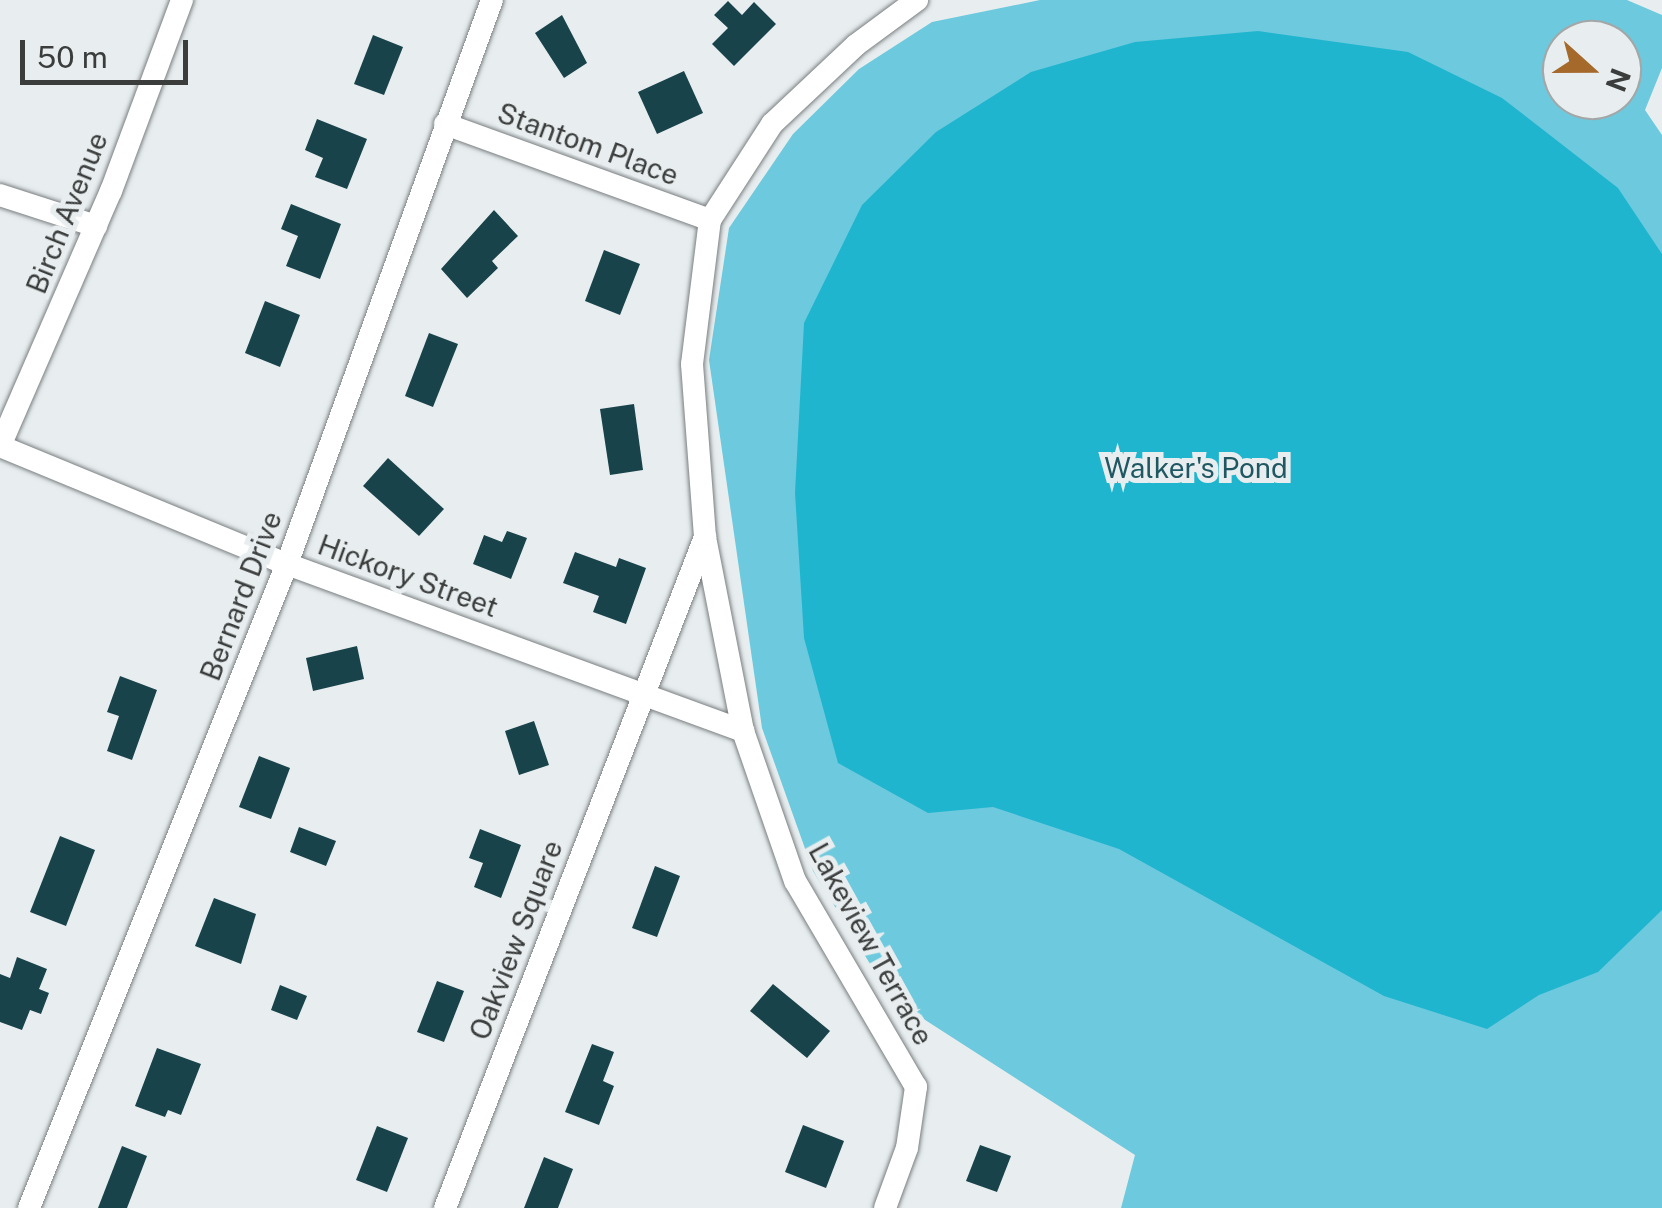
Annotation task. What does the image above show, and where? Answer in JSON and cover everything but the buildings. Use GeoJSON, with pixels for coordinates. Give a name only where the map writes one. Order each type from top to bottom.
{"type":"FeatureCollection","features":[{"type":"Feature","properties":{"kind":"street","name":"Birch Avenue"},"geometry":{"type":"LineString","coordinates":[[0,446],[96,226],[182,0]]}},
{"type":"Feature","properties":{"kind":"street","name":"Bernard Drive"},"geometry":{"type":"LineString","coordinates":[[30,1208],[287,564],[492,0]]}},
{"type":"Feature","properties":{"kind":"street","name":"Lakeview Terrace"},"geometry":{"type":"LineString","coordinates":[[885,1208],[908,1148],[916,1087],[795,881],[743,730],[705,537],[692,364],[710,220],[772,124],[856,45],[918,0]]}},
{"type":"Feature","properties":{"kind":"street","name":"Stantom Place"},"geometry":{"type":"LineString","coordinates":[[445,124],[710,220]]}},
{"type":"Feature","properties":{"kind":"street"},"geometry":{"type":"LineString","coordinates":[[0,196],[96,226]]}},
{"type":"Feature","properties":{"kind":"street","name":"Hickory Street"},"geometry":{"type":"LineString","coordinates":[[0,446],[287,564],[743,730]]}},
{"type":"Feature","properties":{"kind":"street","name":"Lakeview Terrace"},"geometry":{"type":"LineString","coordinates":[[642,694],[705,537]]}},
{"type":"Feature","properties":{"kind":"street","name":"Oakview Square"},"geometry":{"type":"LineString","coordinates":[[445,1208],[642,694]]}},
{"type":"Feature","properties":{"kind":"green space","name":"Walker's Pond"},"geometry":{"type":"Polygon","coordinates":[[[1040,0],[1627,0],[1662,15],[1662,68],[1645,110],[1662,135],[1662,1208],[1121,1208],[1135,1155],[891,998],[813,871],[762,728],[709,360],[729,228],[793,134],[859,69],[932,22],[1040,0]]]}},
{"type":"Feature","properties":{"kind":"shaded area","name":"Walker's Pond"},"geometry":{"type":"Polygon","coordinates":[[[1258,31],[1408,52],[1502,98],[1618,188],[1662,254],[1662,910],[1598,972],[1539,995],[1487,1029],[1384,996],[1119,849],[993,807],[928,813],[838,763],[804,638],[795,493],[804,323],[862,205],[936,132],[1031,72],[1135,42],[1258,31]]]}}]}
